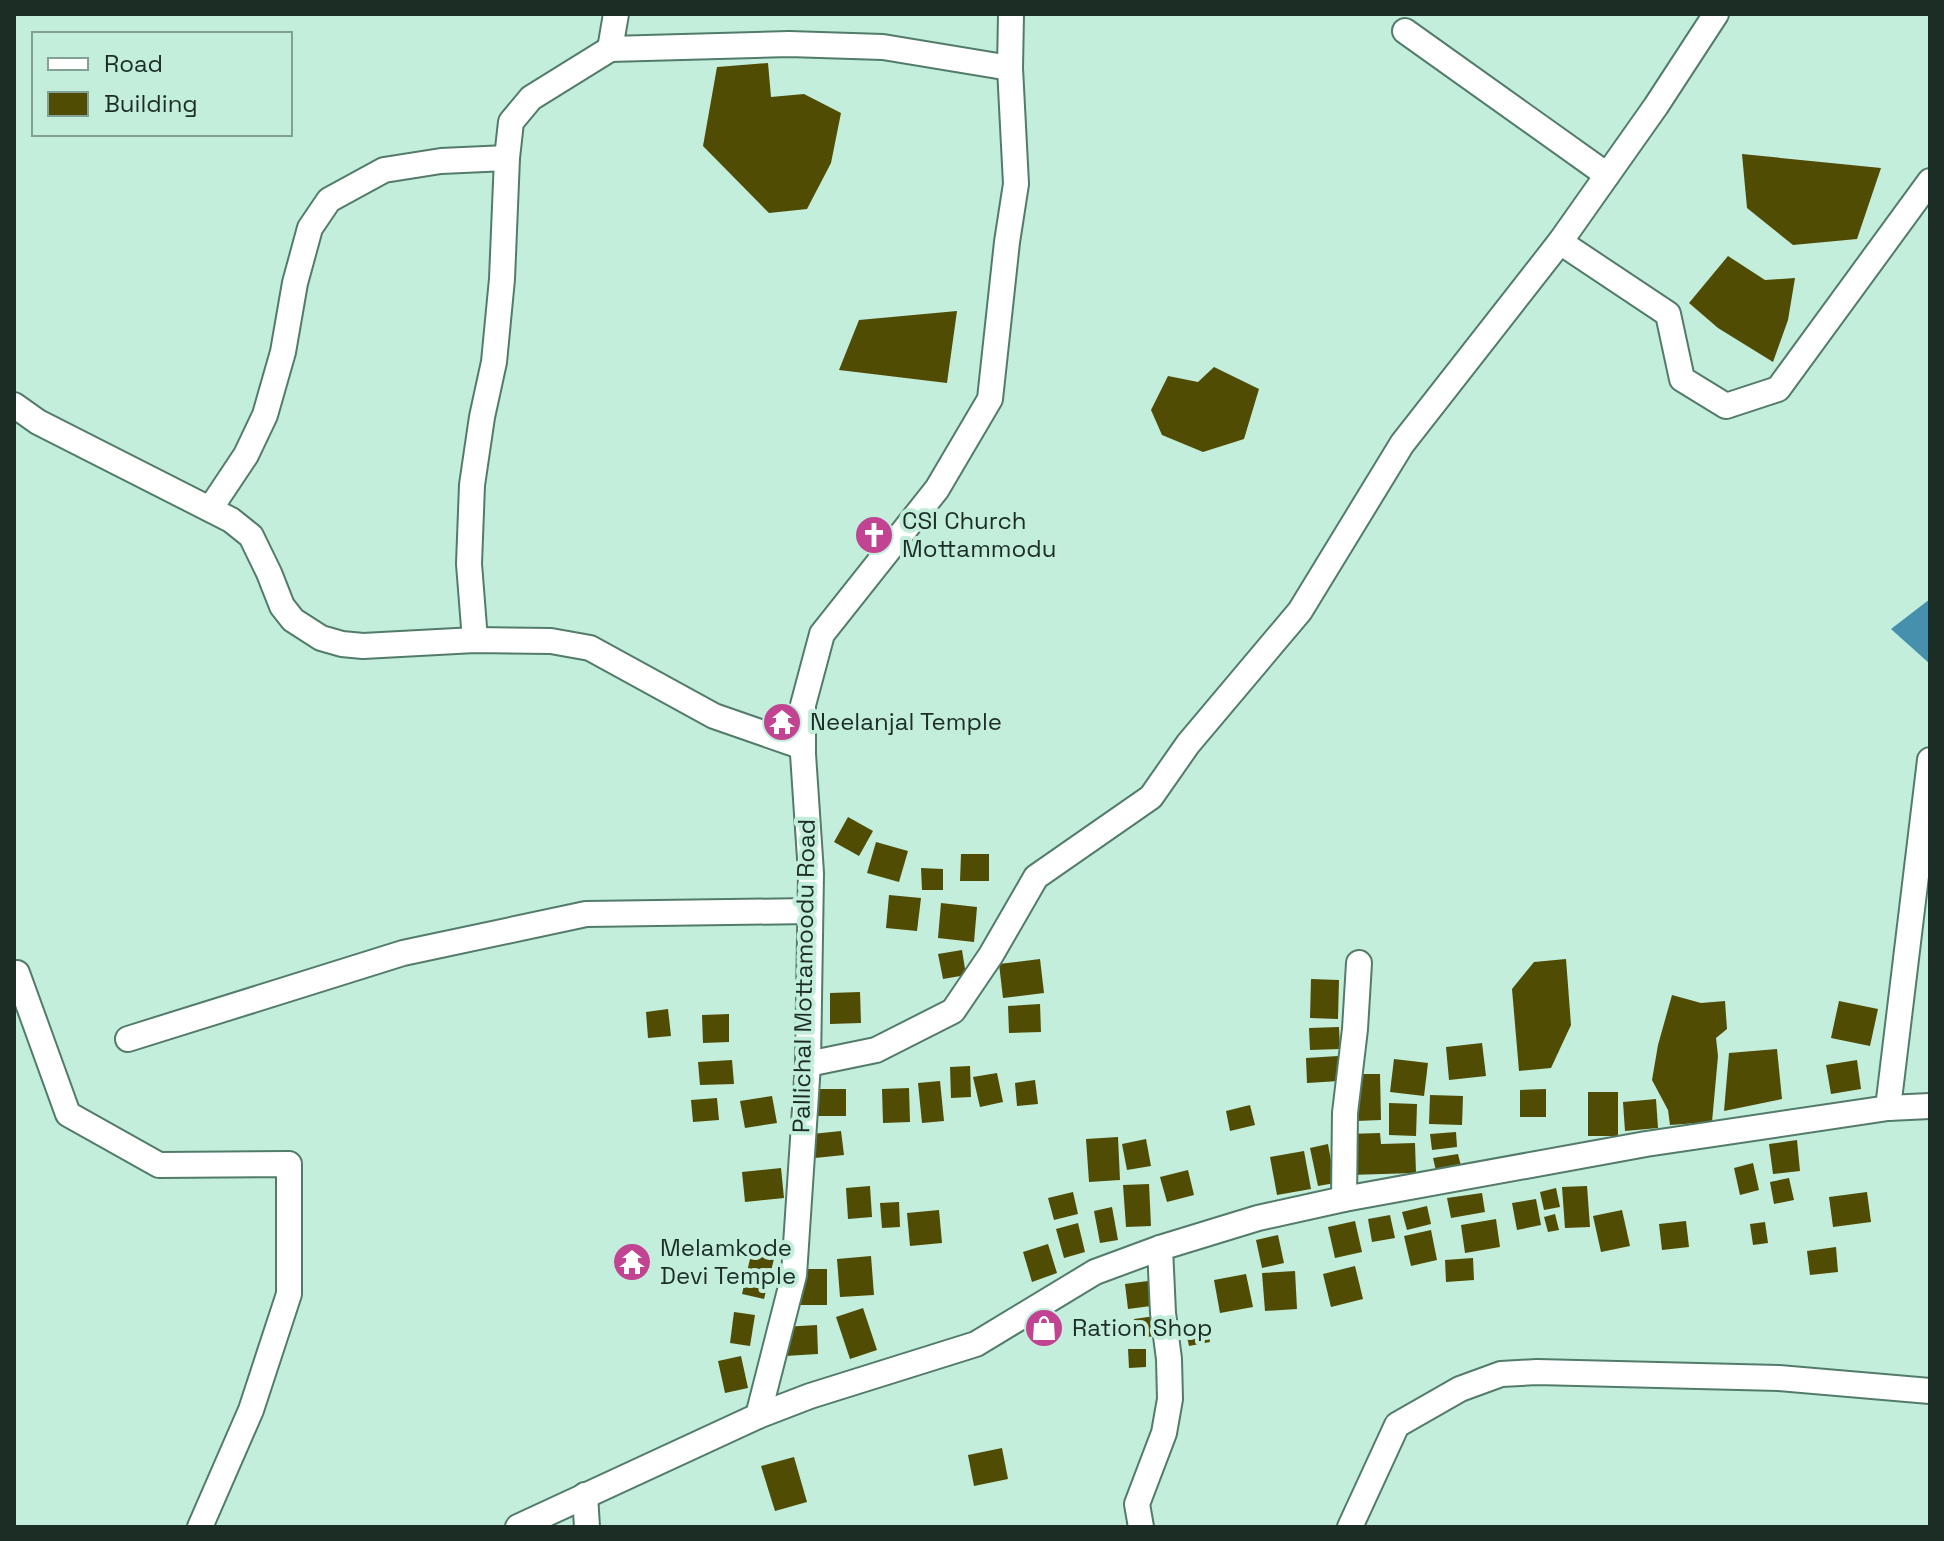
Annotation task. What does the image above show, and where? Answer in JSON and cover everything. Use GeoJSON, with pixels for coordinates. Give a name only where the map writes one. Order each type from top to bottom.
{"type":"FeatureCollection","features":[{"type":"Feature","properties":{"kind":"street"},"geometry":{"type":"LineString","coordinates":[[610,49],[616,14]]}},
{"type":"Feature","properties":{"kind":"street","name":"Pallichal Mottamoodu Road"},"geometry":{"type":"LineString","coordinates":[[758,1416],[794,1275],[808,1064],[811,873],[803,705],[822,634],[937,489],[990,399],[1016,184],[1010,68],[1011,14]]}},
{"type":"Feature","properties":{"kind":"street"},"geometry":{"type":"LineString","coordinates":[[808,1064],[876,1050],[953,1011],[991,955],[1036,877],[1151,797],[1188,744],[1300,611],[1402,444],[1560,242],[1656,106],[1716,14]]}},
{"type":"Feature","properties":{"kind":"street"},"geometry":{"type":"LineString","coordinates":[[1405,31],[1607,175]]}},
{"type":"Feature","properties":{"kind":"street"},"geometry":{"type":"LineString","coordinates":[[475,640],[469,564],[472,485],[494,362],[511,122],[531,98],[610,49],[789,44],[883,47],[1010,68]]}},
{"type":"Feature","properties":{"kind":"street"},"geometry":{"type":"LineString","coordinates":[[210,509],[246,455],[265,415],[283,352],[295,283],[310,228],[329,200],[384,170],[441,161],[507,158]]}},
{"type":"Feature","properties":{"kind":"street"},"geometry":{"type":"LineString","coordinates":[[1560,242],[1668,314],[1682,379],[1726,406],[1778,389],[1930,181]]}},
{"type":"Feature","properties":{"kind":"street"},"geometry":{"type":"LineString","coordinates":[[14,405],[38,422],[231,520],[251,536],[282,606],[293,620],[321,638],[363,646],[475,640],[551,641],[590,648],[714,716],[803,747]]}},
{"type":"Feature","properties":{"kind":"street"},"geometry":{"type":"LineString","coordinates":[[1888,1108],[1930,760]]}},
{"type":"Feature","properties":{"kind":"street"},"geometry":{"type":"LineString","coordinates":[[128,1039],[403,953],[586,914],[810,911]]}},
{"type":"Feature","properties":{"kind":"street"},"geometry":{"type":"LineString","coordinates":[[1344,1199],[1345,1113],[1359,963]]}},
{"type":"Feature","properties":{"kind":"street"},"geometry":{"type":"LineString","coordinates":[[17,973],[68,1114],[159,1165],[289,1164],[289,1294],[251,1410],[200,1527]]}},
{"type":"Feature","properties":{"kind":"street"},"geometry":{"type":"LineString","coordinates":[[518,1527],[758,1416],[810,1396],[976,1344],[1095,1272],[1258,1218],[1344,1199],[1646,1144],[1888,1108],[1930,1106]]}},
{"type":"Feature","properties":{"kind":"street"},"geometry":{"type":"LineString","coordinates":[[1141,1527],[1137,1504],[1164,1433],[1170,1399],[1160,1248]]}},
{"type":"Feature","properties":{"kind":"street"},"geometry":{"type":"LineString","coordinates":[[1350,1527],[1397,1425],[1460,1389],[1501,1374],[1537,1372],[1779,1378],[1930,1391]]}},
{"type":"Feature","properties":{"kind":"street"},"geometry":{"type":"LineString","coordinates":[[585,1495],[587,1527]]}},
{"type":"Feature","properties":{"kind":"water"},"geometry":{"type":"Polygon","coordinates":[[[1930,599],[1930,664],[1891,629],[1930,599]]]}},
{"type":"Feature","properties":{"kind":"building"},"geometry":{"type":"Polygon","coordinates":[[[768,63],[771,97],[804,94],[841,113],[831,163],[807,209],[769,213],[703,146],[717,67],[768,63]]]}},
{"type":"Feature","properties":{"kind":"building"},"geometry":{"type":"Polygon","coordinates":[[[1742,154],[1881,168],[1857,239],[1793,245],[1747,208],[1742,154]]]}},
{"type":"Feature","properties":{"kind":"building"},"geometry":{"type":"Polygon","coordinates":[[[1728,256],[1765,280],[1795,278],[1788,320],[1773,362],[1718,328],[1689,303],[1728,256]]]}},
{"type":"Feature","properties":{"kind":"building"},"geometry":{"type":"Polygon","coordinates":[[[957,311],[947,383],[839,370],[859,320],[957,311]]]}},
{"type":"Feature","properties":{"kind":"building"},"geometry":{"type":"Polygon","coordinates":[[[1214,367],[1259,389],[1244,439],[1203,452],[1162,435],[1151,410],[1168,376],[1198,382],[1214,367]]]}},
{"type":"Feature","properties":{"kind":"building"},"geometry":{"type":"Polygon","coordinates":[[[848,817],[873,831],[859,856],[834,842],[848,817]]]}},
{"type":"Feature","properties":{"kind":"building"},"geometry":{"type":"Polygon","coordinates":[[[876,842],[908,851],[899,882],[867,873],[876,842]]]}},
{"type":"Feature","properties":{"kind":"building"},"geometry":{"type":"Polygon","coordinates":[[[961,854],[989,854],[989,881],[960,881],[961,854]]]}},
{"type":"Feature","properties":{"kind":"building"},"geometry":{"type":"Polygon","coordinates":[[[921,868],[943,869],[943,890],[922,890],[921,868]]]}},
{"type":"Feature","properties":{"kind":"building"},"geometry":{"type":"Polygon","coordinates":[[[889,895],[921,898],[917,931],[886,928],[889,895]]]}},
{"type":"Feature","properties":{"kind":"building"},"geometry":{"type":"Polygon","coordinates":[[[941,903],[977,907],[974,942],[938,938],[941,903]]]}},
{"type":"Feature","properties":{"kind":"building"},"geometry":{"type":"Polygon","coordinates":[[[962,950],[966,975],[943,979],[938,954],[962,950]]]}},
{"type":"Feature","properties":{"kind":"building"},"geometry":{"type":"Polygon","coordinates":[[[1040,959],[1044,993],[1003,998],[999,964],[1040,959]]]}},
{"type":"Feature","properties":{"kind":"building"},"geometry":{"type":"Polygon","coordinates":[[[1566,959],[1571,1025],[1551,1068],[1519,1071],[1512,989],[1534,962],[1566,959]]]}},
{"type":"Feature","properties":{"kind":"building"},"geometry":{"type":"Polygon","coordinates":[[[1311,979],[1339,980],[1338,1019],[1310,1018],[1311,979]]]}},
{"type":"Feature","properties":{"kind":"building"},"geometry":{"type":"Polygon","coordinates":[[[860,992],[861,1023],[830,1024],[830,993],[860,992]]]}},
{"type":"Feature","properties":{"kind":"building"},"geometry":{"type":"Polygon","coordinates":[[[1672,995],[1701,1003],[1725,1001],[1727,1029],[1716,1038],[1718,1056],[1712,1122],[1670,1125],[1668,1110],[1652,1080],[1672,995]]]}},
{"type":"Feature","properties":{"kind":"building"},"geometry":{"type":"Polygon","coordinates":[[[1839,1001],[1878,1009],[1870,1046],[1831,1038],[1839,1001]]]}},
{"type":"Feature","properties":{"kind":"building"},"geometry":{"type":"Polygon","coordinates":[[[1040,1004],[1041,1032],[1009,1033],[1008,1006],[1040,1004]]]}},
{"type":"Feature","properties":{"kind":"building"},"geometry":{"type":"Polygon","coordinates":[[[668,1009],[671,1036],[648,1038],[646,1012],[668,1009]]]}},
{"type":"Feature","properties":{"kind":"building"},"geometry":{"type":"Polygon","coordinates":[[[729,1014],[729,1042],[703,1043],[702,1015],[729,1014]]]}},
{"type":"Feature","properties":{"kind":"building"},"geometry":{"type":"Polygon","coordinates":[[[1339,1027],[1340,1049],[1310,1050],[1309,1028],[1339,1027]]]}},
{"type":"Feature","properties":{"kind":"building"},"geometry":{"type":"Polygon","coordinates":[[[1482,1043],[1486,1076],[1449,1080],[1446,1047],[1482,1043]]]}},
{"type":"Feature","properties":{"kind":"building"},"geometry":{"type":"Polygon","coordinates":[[[1777,1049],[1782,1099],[1724,1111],[1729,1053],[1777,1049]]]}},
{"type":"Feature","properties":{"kind":"building"},"geometry":{"type":"Polygon","coordinates":[[[1338,1056],[1339,1081],[1307,1083],[1306,1058],[1338,1056]]]}},
{"type":"Feature","properties":{"kind":"building"},"geometry":{"type":"Polygon","coordinates":[[[1394,1059],[1428,1063],[1424,1096],[1390,1092],[1394,1059]]]}},
{"type":"Feature","properties":{"kind":"building"},"geometry":{"type":"Polygon","coordinates":[[[732,1060],[734,1084],[700,1085],[698,1062],[732,1060]]]}},
{"type":"Feature","properties":{"kind":"building"},"geometry":{"type":"Polygon","coordinates":[[[1857,1060],[1861,1089],[1831,1094],[1826,1065],[1857,1060]]]}},
{"type":"Feature","properties":{"kind":"building"},"geometry":{"type":"Polygon","coordinates":[[[970,1066],[971,1097],[951,1098],[950,1067],[970,1066]]]}},
{"type":"Feature","properties":{"kind":"building"},"geometry":{"type":"Polygon","coordinates":[[[997,1073],[1003,1102],[980,1107],[973,1077],[997,1073]]]}},
{"type":"Feature","properties":{"kind":"building"},"geometry":{"type":"Polygon","coordinates":[[[1355,1074],[1380,1074],[1381,1120],[1356,1121],[1355,1074]]]}},
{"type":"Feature","properties":{"kind":"building"},"geometry":{"type":"Polygon","coordinates":[[[1035,1080],[1038,1104],[1017,1106],[1015,1083],[1035,1080]]]}},
{"type":"Feature","properties":{"kind":"building"},"geometry":{"type":"Polygon","coordinates":[[[940,1081],[944,1121],[922,1123],[918,1083],[940,1081]]]}},
{"type":"Feature","properties":{"kind":"building"},"geometry":{"type":"Polygon","coordinates":[[[909,1088],[910,1122],[883,1123],[882,1089],[909,1088]]]}},
{"type":"Feature","properties":{"kind":"building"},"geometry":{"type":"Polygon","coordinates":[[[816,1089],[846,1089],[846,1116],[815,1116],[816,1089]]]}},
{"type":"Feature","properties":{"kind":"building"},"geometry":{"type":"Polygon","coordinates":[[[1546,1089],[1546,1117],[1520,1117],[1520,1090],[1546,1089]]]}},
{"type":"Feature","properties":{"kind":"building"},"geometry":{"type":"Polygon","coordinates":[[[1588,1092],[1618,1092],[1618,1136],[1588,1136],[1588,1092]]]}},
{"type":"Feature","properties":{"kind":"building"},"geometry":{"type":"Polygon","coordinates":[[[1430,1095],[1463,1096],[1462,1125],[1429,1124],[1430,1095]]]}},
{"type":"Feature","properties":{"kind":"building"},"geometry":{"type":"Polygon","coordinates":[[[772,1096],[777,1123],[745,1128],[740,1101],[772,1096]]]}},
{"type":"Feature","properties":{"kind":"building"},"geometry":{"type":"Polygon","coordinates":[[[717,1098],[719,1120],[693,1122],[691,1100],[717,1098]]]}},
{"type":"Feature","properties":{"kind":"building"},"geometry":{"type":"Polygon","coordinates":[[[1656,1099],[1658,1128],[1625,1131],[1623,1102],[1656,1099]]]}},
{"type":"Feature","properties":{"kind":"building"},"geometry":{"type":"Polygon","coordinates":[[[1389,1103],[1417,1104],[1416,1136],[1389,1135],[1389,1103]]]}},
{"type":"Feature","properties":{"kind":"building"},"geometry":{"type":"Polygon","coordinates":[[[1250,1105],[1255,1125],[1230,1131],[1226,1111],[1250,1105]]]}},
{"type":"Feature","properties":{"kind":"building"},"geometry":{"type":"Polygon","coordinates":[[[841,1131],[844,1155],[815,1158],[812,1134],[841,1131]]]}},
{"type":"Feature","properties":{"kind":"building"},"geometry":{"type":"Polygon","coordinates":[[[1456,1132],[1457,1147],[1432,1150],[1430,1134],[1456,1132]]]}},
{"type":"Feature","properties":{"kind":"building"},"geometry":{"type":"Polygon","coordinates":[[[1380,1133],[1381,1144],[1415,1143],[1416,1173],[1349,1175],[1347,1134],[1380,1133]]]}},
{"type":"Feature","properties":{"kind":"building"},"geometry":{"type":"Polygon","coordinates":[[[1118,1137],[1120,1180],[1089,1182],[1086,1139],[1118,1137]]]}},
{"type":"Feature","properties":{"kind":"building"},"geometry":{"type":"Polygon","coordinates":[[[1146,1139],[1151,1166],[1127,1170],[1122,1144],[1146,1139]]]}},
{"type":"Feature","properties":{"kind":"building"},"geometry":{"type":"Polygon","coordinates":[[[1797,1140],[1800,1171],[1773,1174],[1769,1144],[1797,1140]]]}},
{"type":"Feature","properties":{"kind":"building"},"geometry":{"type":"Polygon","coordinates":[[[1328,1144],[1335,1183],[1318,1186],[1310,1148],[1328,1144]]]}},
{"type":"Feature","properties":{"kind":"building"},"geometry":{"type":"Polygon","coordinates":[[[1304,1151],[1311,1189],[1277,1195],[1270,1157],[1304,1151]]]}},
{"type":"Feature","properties":{"kind":"building"},"geometry":{"type":"Polygon","coordinates":[[[1458,1154],[1462,1170],[1437,1175],[1433,1158],[1458,1154]]]}},
{"type":"Feature","properties":{"kind":"building"},"geometry":{"type":"Polygon","coordinates":[[[1753,1163],[1759,1190],[1740,1195],[1734,1168],[1753,1163]]]}},
{"type":"Feature","properties":{"kind":"building"},"geometry":{"type":"Polygon","coordinates":[[[781,1168],[784,1198],[745,1202],[742,1172],[781,1168]]]}},
{"type":"Feature","properties":{"kind":"building"},"geometry":{"type":"Polygon","coordinates":[[[1188,1170],[1194,1195],[1167,1202],[1160,1177],[1188,1170]]]}},
{"type":"Feature","properties":{"kind":"building"},"geometry":{"type":"Polygon","coordinates":[[[1789,1178],[1794,1200],[1774,1204],[1770,1182],[1789,1178]]]}},
{"type":"Feature","properties":{"kind":"building"},"geometry":{"type":"Polygon","coordinates":[[[1149,1184],[1151,1226],[1126,1227],[1123,1185],[1149,1184]]]}},
{"type":"Feature","properties":{"kind":"building"},"geometry":{"type":"Polygon","coordinates":[[[870,1186],[872,1217],[848,1219],[846,1188],[870,1186]]]}},
{"type":"Feature","properties":{"kind":"building"},"geometry":{"type":"Polygon","coordinates":[[[1587,1186],[1590,1227],[1565,1228],[1562,1187],[1587,1186]]]}},
{"type":"Feature","properties":{"kind":"building"},"geometry":{"type":"Polygon","coordinates":[[[1556,1188],[1560,1207],[1544,1210],[1540,1192],[1556,1188]]]}},
{"type":"Feature","properties":{"kind":"building"},"geometry":{"type":"Polygon","coordinates":[[[1073,1192],[1078,1214],[1054,1220],[1048,1198],[1073,1192]]]}},
{"type":"Feature","properties":{"kind":"building"},"geometry":{"type":"Polygon","coordinates":[[[1867,1192],[1871,1222],[1833,1227],[1829,1197],[1867,1192]]]}},
{"type":"Feature","properties":{"kind":"building"},"geometry":{"type":"Polygon","coordinates":[[[1482,1193],[1485,1212],[1451,1218],[1447,1198],[1482,1193]]]}},
{"type":"Feature","properties":{"kind":"building"},"geometry":{"type":"Polygon","coordinates":[[[1536,1199],[1541,1225],[1517,1230],[1512,1203],[1536,1199]]]}},
{"type":"Feature","properties":{"kind":"building"},"geometry":{"type":"Polygon","coordinates":[[[899,1202],[900,1227],[882,1228],[880,1203],[899,1202]]]}},
{"type":"Feature","properties":{"kind":"building"},"geometry":{"type":"Polygon","coordinates":[[[1427,1206],[1431,1224],[1407,1230],[1402,1212],[1427,1206]]]}},
{"type":"Feature","properties":{"kind":"building"},"geometry":{"type":"Polygon","coordinates":[[[1112,1207],[1118,1240],[1100,1243],[1094,1211],[1112,1207]]]}},
{"type":"Feature","properties":{"kind":"building"},"geometry":{"type":"Polygon","coordinates":[[[939,1210],[942,1243],[910,1246],[907,1213],[939,1210]]]}},
{"type":"Feature","properties":{"kind":"building"},"geometry":{"type":"Polygon","coordinates":[[[1622,1210],[1630,1246],[1601,1252],[1593,1216],[1622,1210]]]}},
{"type":"Feature","properties":{"kind":"building"},"geometry":{"type":"Polygon","coordinates":[[[1555,1214],[1559,1230],[1548,1232],[1544,1217],[1555,1214]]]}},
{"type":"Feature","properties":{"kind":"building"},"geometry":{"type":"Polygon","coordinates":[[[1390,1215],[1395,1238],[1372,1242],[1368,1219],[1390,1215]]]}},
{"type":"Feature","properties":{"kind":"building"},"geometry":{"type":"Polygon","coordinates":[[[1496,1219],[1500,1247],[1465,1253],[1461,1225],[1496,1219]]]}},
{"type":"Feature","properties":{"kind":"building"},"geometry":{"type":"Polygon","coordinates":[[[1355,1221],[1362,1252],[1335,1258],[1328,1227],[1355,1221]]]}},
{"type":"Feature","properties":{"kind":"building"},"geometry":{"type":"Polygon","coordinates":[[[1686,1221],[1689,1247],[1662,1250],[1659,1224],[1686,1221]]]}},
{"type":"Feature","properties":{"kind":"building"},"geometry":{"type":"Polygon","coordinates":[[[1765,1222],[1768,1243],[1753,1245],[1750,1224],[1765,1222]]]}},
{"type":"Feature","properties":{"kind":"building"},"geometry":{"type":"Polygon","coordinates":[[[1078,1223],[1085,1252],[1064,1258],[1056,1229],[1078,1223]]]}},
{"type":"Feature","properties":{"kind":"building"},"geometry":{"type":"Polygon","coordinates":[[[1431,1230],[1437,1260],[1411,1266],[1404,1236],[1431,1230]]]}},
{"type":"Feature","properties":{"kind":"building"},"geometry":{"type":"Polygon","coordinates":[[[1278,1235],[1284,1263],[1262,1268],[1256,1240],[1278,1235]]]}},
{"type":"Feature","properties":{"kind":"building"},"geometry":{"type":"Polygon","coordinates":[[[1048,1244],[1057,1273],[1032,1282],[1023,1252],[1048,1244]]]}},
{"type":"Feature","properties":{"kind":"building"},"geometry":{"type":"Polygon","coordinates":[[[1836,1247],[1838,1272],[1810,1275],[1807,1251],[1836,1247]]]}},
{"type":"Feature","properties":{"kind":"building"},"geometry":{"type":"Polygon","coordinates":[[[752,1250],[775,1255],[764,1299],[742,1294],[752,1250]]]}},
{"type":"Feature","properties":{"kind":"building"},"geometry":{"type":"Polygon","coordinates":[[[871,1256],[874,1295],[840,1297],[837,1259],[871,1256]]]}},
{"type":"Feature","properties":{"kind":"building"},"geometry":{"type":"Polygon","coordinates":[[[1473,1258],[1474,1280],[1446,1282],[1445,1260],[1473,1258]]]}},
{"type":"Feature","properties":{"kind":"building"},"geometry":{"type":"Polygon","coordinates":[[[1355,1266],[1363,1299],[1331,1307],[1323,1274],[1355,1266]]]}},
{"type":"Feature","properties":{"kind":"building"},"geometry":{"type":"Polygon","coordinates":[[[799,1269],[827,1269],[827,1305],[798,1305],[799,1269]]]}},
{"type":"Feature","properties":{"kind":"building"},"geometry":{"type":"Polygon","coordinates":[[[1295,1271],[1297,1309],[1265,1311],[1262,1273],[1295,1271]]]}},
{"type":"Feature","properties":{"kind":"building"},"geometry":{"type":"Polygon","coordinates":[[[1246,1274],[1253,1307],[1220,1313],[1214,1280],[1246,1274]]]}},
{"type":"Feature","properties":{"kind":"building"},"geometry":{"type":"Polygon","coordinates":[[[1148,1281],[1151,1306],[1128,1309],[1125,1284],[1148,1281]]]}},
{"type":"Feature","properties":{"kind":"building"},"geometry":{"type":"Polygon","coordinates":[[[863,1308],[877,1350],[850,1359],[836,1317],[863,1308]]]}},
{"type":"Feature","properties":{"kind":"building"},"geometry":{"type":"Polygon","coordinates":[[[734,1312],[755,1315],[750,1346],[730,1343],[734,1312]]]}},
{"type":"Feature","properties":{"kind":"building"},"geometry":{"type":"Polygon","coordinates":[[[1155,1316],[1157,1336],[1136,1338],[1134,1319],[1155,1316]]]}},
{"type":"Feature","properties":{"kind":"building"},"geometry":{"type":"Polygon","coordinates":[[[1207,1323],[1210,1342],[1189,1346],[1185,1327],[1207,1323]]]}},
{"type":"Feature","properties":{"kind":"building"},"geometry":{"type":"Polygon","coordinates":[[[817,1325],[818,1354],[785,1356],[783,1327],[817,1325]]]}},
{"type":"Feature","properties":{"kind":"building"},"geometry":{"type":"Polygon","coordinates":[[[1128,1349],[1146,1349],[1146,1367],[1129,1368],[1128,1349]]]}},
{"type":"Feature","properties":{"kind":"building"},"geometry":{"type":"Polygon","coordinates":[[[741,1356],[748,1388],[725,1393],[718,1361],[741,1356]]]}},
{"type":"Feature","properties":{"kind":"building"},"geometry":{"type":"Polygon","coordinates":[[[1002,1448],[1008,1479],[974,1486],[968,1455],[1002,1448]]]}},
{"type":"Feature","properties":{"kind":"building"},"geometry":{"type":"Polygon","coordinates":[[[794,1457],[807,1502],[775,1511],[761,1466],[794,1457]]]}},
{"type":"Feature","properties":{"kind":"place","name":"CSI Church Mottammodu"},"geometry":{"type":"Point","coordinates":[874,535]}},
{"type":"Feature","properties":{"kind":"place","name":"Neelanjal Temple"},"geometry":{"type":"Point","coordinates":[782,722]}},
{"type":"Feature","properties":{"kind":"place","name":"Melamkode Devi Temple"},"geometry":{"type":"Point","coordinates":[632,1262]}},
{"type":"Feature","properties":{"kind":"place","name":"Ration Shop"},"geometry":{"type":"Point","coordinates":[1044,1328]}}]}
